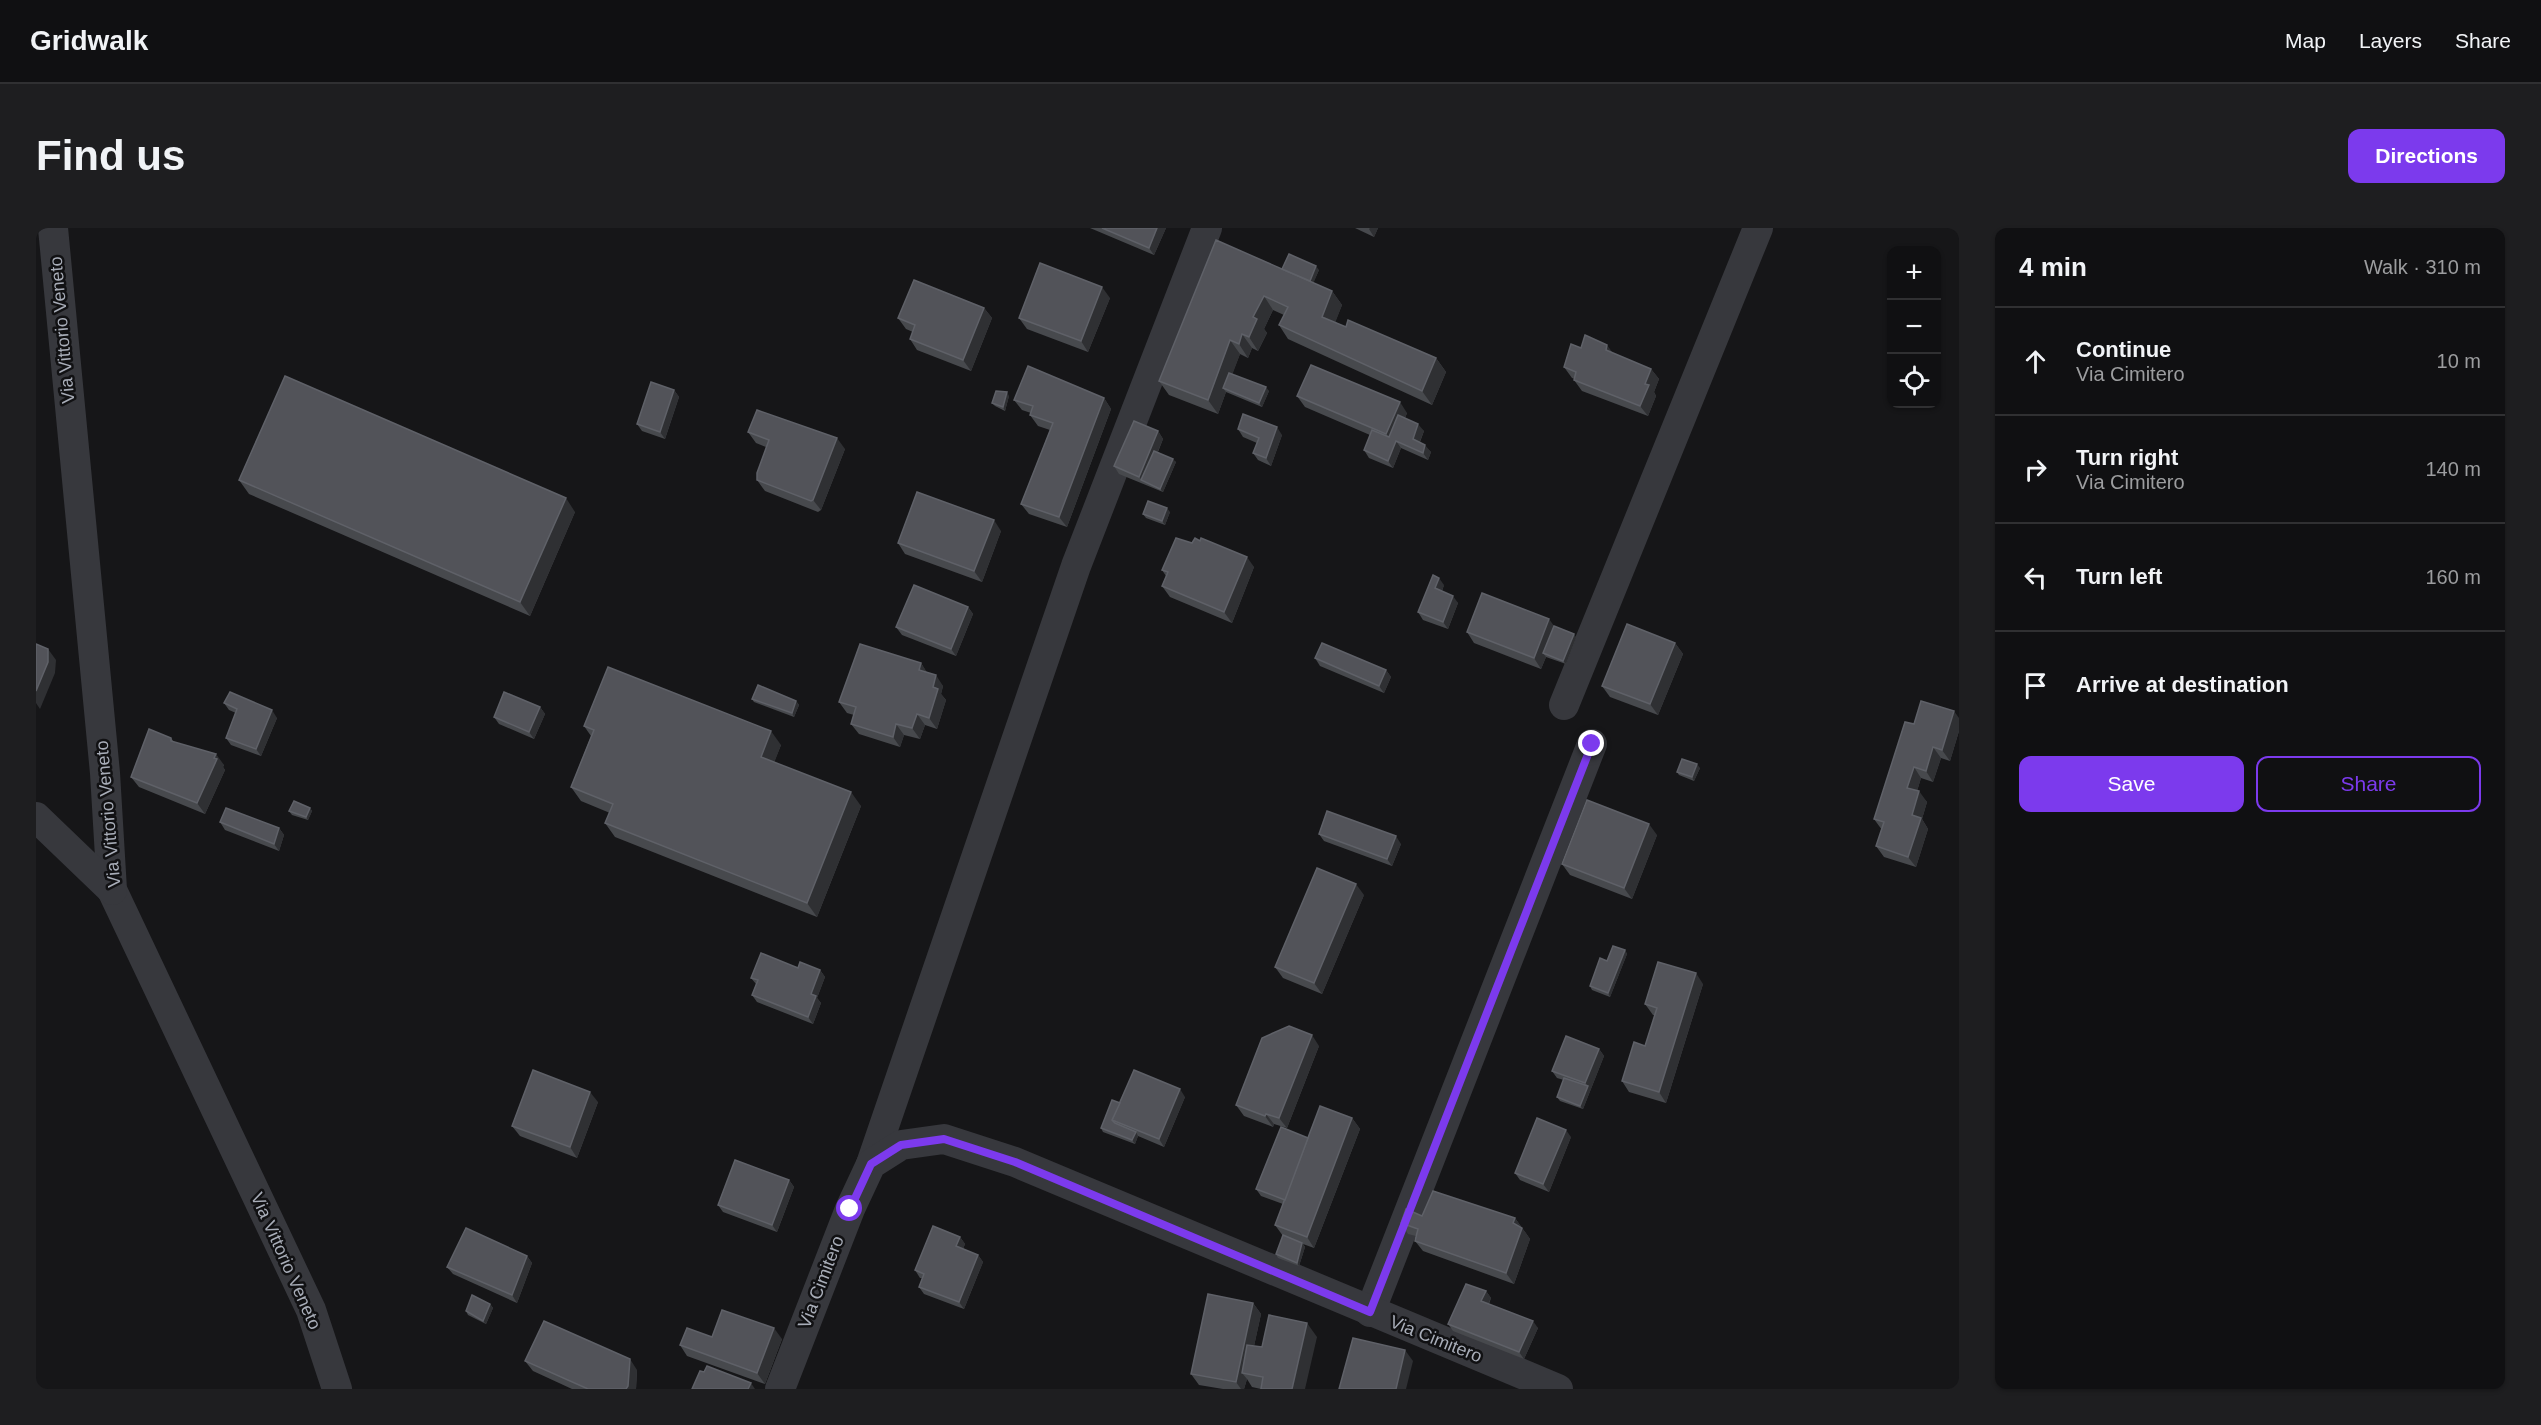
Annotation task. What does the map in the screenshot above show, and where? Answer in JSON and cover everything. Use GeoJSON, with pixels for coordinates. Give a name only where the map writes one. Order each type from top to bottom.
{"type":"FeatureCollection","features":[{"type":"Feature","properties":{"kind":"street","name":"Via Vittorio Veneto"},"geometry":{"type":"LineString","coordinates":[[53,228],[105,772],[112,890],[311,1310],[337,1389]]}},
{"type":"Feature","properties":{"kind":"street"},"geometry":{"type":"LineString","coordinates":[[871,1164],[1076,566],[1207,228]]}},
{"type":"Feature","properties":{"kind":"street"},"geometry":{"type":"LineString","coordinates":[[1564,705],[1758,228]]}},
{"type":"Feature","properties":{"kind":"street"},"geometry":{"type":"LineString","coordinates":[[1370,1312],[1592,744]]}},
{"type":"Feature","properties":{"kind":"street"},"geometry":{"type":"LineString","coordinates":[[36,817],[112,890]]}},
{"type":"Feature","properties":{"kind":"street","name":"Via Cimitero"},"geometry":{"type":"LineString","coordinates":[[780,1389],[850,1209],[871,1164],[901,1145],[944,1139],[1015,1162],[1558,1389]]}},
{"type":"Feature","properties":{"kind":"building"},"geometry":{"type":"Polygon","coordinates":[[[1102,228],[1157,228],[1149,248],[1102,228]]]}},
{"type":"Feature","properties":{"kind":"building"},"geometry":{"type":"Polygon","coordinates":[[[1216,240],[1332,291],[1322,317],[1346,327],[1348,320],[1436,358],[1422,391],[1279,325],[1288,307],[1264,296],[1253,317],[1257,319],[1249,337],[1242,334],[1239,344],[1230,340],[1208,400],[1159,381],[1216,240]]]}},
{"type":"Feature","properties":{"kind":"building"},"geometry":{"type":"Polygon","coordinates":[[[1289,254],[1316,266],[1310,281],[1282,269],[1289,254]]]}},
{"type":"Feature","properties":{"kind":"building"},"geometry":{"type":"Polygon","coordinates":[[[1040,263],[1102,287],[1081,341],[1019,318],[1040,263]]]}},
{"type":"Feature","properties":{"kind":"building"},"geometry":{"type":"Polygon","coordinates":[[[914,280],[984,308],[963,360],[910,339],[915,325],[898,318],[914,280]]]}},
{"type":"Feature","properties":{"kind":"building"},"geometry":{"type":"Polygon","coordinates":[[[1585,335],[1607,345],[1606,350],[1651,369],[1645,384],[1649,385],[1640,406],[1574,380],[1576,372],[1564,367],[1571,344],[1581,348],[1585,335]]]}},
{"type":"Feature","properties":{"kind":"building"},"geometry":{"type":"Polygon","coordinates":[[[1311,365],[1400,402],[1386,434],[1297,396],[1311,365]]]}},
{"type":"Feature","properties":{"kind":"building"},"geometry":{"type":"Polygon","coordinates":[[[1028,366],[1104,398],[1059,517],[1021,504],[1053,423],[1030,415],[1033,406],[1014,400],[1028,366]]]}},
{"type":"Feature","properties":{"kind":"building"},"geometry":{"type":"Polygon","coordinates":[[[1229,373],[1266,387],[1259,403],[1223,388],[1229,373]]]}},
{"type":"Feature","properties":{"kind":"building"},"geometry":{"type":"Polygon","coordinates":[[[285,376],[566,498],[520,602],[239,480],[285,376]]]}},
{"type":"Feature","properties":{"kind":"building"},"geometry":{"type":"Polygon","coordinates":[[[651,382],[674,390],[660,432],[637,424],[651,382]]]}},
{"type":"Feature","properties":{"kind":"building"},"geometry":{"type":"Polygon","coordinates":[[[996,391],[1007,392],[1003,407],[992,403],[996,391]]]}},
{"type":"Feature","properties":{"kind":"building"},"geometry":{"type":"Polygon","coordinates":[[[757,410],[837,438],[813,500],[757,480],[757,473],[769,440],[748,432],[757,410]]]}},
{"type":"Feature","properties":{"kind":"building"},"geometry":{"type":"Polygon","coordinates":[[[1243,414],[1277,427],[1266,458],[1253,453],[1259,438],[1238,429],[1243,414]]]}},
{"type":"Feature","properties":{"kind":"building"},"geometry":{"type":"Polygon","coordinates":[[[1398,415],[1418,424],[1413,439],[1425,445],[1423,453],[1396,441],[1388,461],[1364,450],[1372,430],[1389,437],[1398,415]]]}},
{"type":"Feature","properties":{"kind":"building"},"geometry":{"type":"Polygon","coordinates":[[[1134,421],[1158,431],[1139,477],[1114,466],[1134,421]]]}},
{"type":"Feature","properties":{"kind":"building"},"geometry":{"type":"Polygon","coordinates":[[[1154,451],[1173,459],[1160,489],[1141,480],[1154,451]]]}},
{"type":"Feature","properties":{"kind":"building"},"geometry":{"type":"Polygon","coordinates":[[[917,492],[994,520],[974,571],[898,543],[917,492]]]}},
{"type":"Feature","properties":{"kind":"building"},"geometry":{"type":"Polygon","coordinates":[[[1148,501],[1167,508],[1162,521],[1143,514],[1148,501]]]}},
{"type":"Feature","properties":{"kind":"building"},"geometry":{"type":"Polygon","coordinates":[[[1176,538],[1192,543],[1195,538],[1200,541],[1201,538],[1247,557],[1224,612],[1162,586],[1168,572],[1162,570],[1176,538]]]}},
{"type":"Feature","properties":{"kind":"building"},"geometry":{"type":"Polygon","coordinates":[[[1433,575],[1439,578],[1435,588],[1453,596],[1443,622],[1418,612],[1433,575]]]}},
{"type":"Feature","properties":{"kind":"building"},"geometry":{"type":"Polygon","coordinates":[[[914,585],[968,607],[951,649],[896,627],[914,585]]]}},
{"type":"Feature","properties":{"kind":"building"},"geometry":{"type":"Polygon","coordinates":[[[1482,593],[1549,619],[1534,658],[1467,632],[1482,593]]]}},
{"type":"Feature","properties":{"kind":"building"},"geometry":{"type":"Polygon","coordinates":[[[1627,624],[1675,643],[1650,704],[1602,686],[1627,624]]]}},
{"type":"Feature","properties":{"kind":"building"},"geometry":{"type":"Polygon","coordinates":[[[1554,626],[1574,634],[1563,661],[1543,653],[1554,626]]]}},
{"type":"Feature","properties":{"kind":"building"},"geometry":{"type":"Polygon","coordinates":[[[1322,643],[1386,670],[1379,686],[1315,658],[1322,643]]]}},
{"type":"Feature","properties":{"kind":"building"},"geometry":{"type":"Polygon","coordinates":[[[36,644],[48,649],[48,662],[36,691],[36,644]]]}},
{"type":"Feature","properties":{"kind":"building"},"geometry":{"type":"Polygon","coordinates":[[[860,644],[921,663],[919,670],[936,675],[933,687],[938,689],[929,718],[917,714],[912,728],[896,724],[893,737],[851,724],[856,707],[839,702],[860,644]]]}},
{"type":"Feature","properties":{"kind":"building"},"geometry":{"type":"Polygon","coordinates":[[[608,667],[771,731],[761,757],[851,792],[807,903],[605,823],[613,804],[571,787],[594,730],[584,726],[608,667]]]}},
{"type":"Feature","properties":{"kind":"building"},"geometry":{"type":"Polygon","coordinates":[[[758,685],[796,701],[792,713],[752,699],[758,685]]]}},
{"type":"Feature","properties":{"kind":"building"},"geometry":{"type":"Polygon","coordinates":[[[230,692],[272,710],[256,749],[226,738],[237,709],[224,703],[230,692]]]}},
{"type":"Feature","properties":{"kind":"building"},"geometry":{"type":"Polygon","coordinates":[[[504,692],[540,707],[529,732],[494,717],[504,692]]]}},
{"type":"Feature","properties":{"kind":"building"},"geometry":{"type":"Polygon","coordinates":[[[1921,701],[1954,711],[1942,750],[1933,747],[1926,771],[1914,767],[1907,788],[1919,791],[1912,815],[1921,818],[1908,857],[1876,846],[1884,822],[1874,819],[1905,722],[1914,724],[1921,701]]]}},
{"type":"Feature","properties":{"kind":"building"},"geometry":{"type":"Polygon","coordinates":[[[149,729],[171,738],[171,741],[216,754],[214,758],[217,759],[197,803],[131,777],[149,729]]]}},
{"type":"Feature","properties":{"kind":"building"},"geometry":{"type":"Polygon","coordinates":[[[1682,759],[1697,764],[1692,777],[1677,772],[1682,759]]]}},
{"type":"Feature","properties":{"kind":"building"},"geometry":{"type":"Polygon","coordinates":[[[1587,800],[1649,824],[1624,888],[1562,864],[1587,800]]]}},
{"type":"Feature","properties":{"kind":"building"},"geometry":{"type":"Polygon","coordinates":[[[294,801],[310,808],[306,817],[289,811],[294,801]]]}},
{"type":"Feature","properties":{"kind":"building"},"geometry":{"type":"Polygon","coordinates":[[[226,808],[279,828],[274,844],[220,822],[226,808]]]}},
{"type":"Feature","properties":{"kind":"building"},"geometry":{"type":"Polygon","coordinates":[[[1327,811],[1396,836],[1387,859],[1319,834],[1327,811]]]}},
{"type":"Feature","properties":{"kind":"building"},"geometry":{"type":"Polygon","coordinates":[[[1317,868],[1356,884],[1314,983],[1275,967],[1317,868]]]}},
{"type":"Feature","properties":{"kind":"building"},"geometry":{"type":"Polygon","coordinates":[[[1613,946],[1625,950],[1608,993],[1590,986],[1600,958],[1607,961],[1613,946]]]}},
{"type":"Feature","properties":{"kind":"building"},"geometry":{"type":"Polygon","coordinates":[[[761,953],[798,968],[800,962],[820,970],[811,994],[816,996],[808,1017],[752,995],[758,980],[751,978],[761,953]]]}},
{"type":"Feature","properties":{"kind":"building"},"geometry":{"type":"Polygon","coordinates":[[[1658,962],[1696,973],[1659,1092],[1622,1081],[1634,1042],[1645,1046],[1657,1008],[1645,1004],[1658,962]]]}},
{"type":"Feature","properties":{"kind":"building"},"geometry":{"type":"Polygon","coordinates":[[[1289,1026],[1312,1035],[1279,1118],[1266,1114],[1265,1116],[1236,1105],[1262,1038],[1289,1026]]]}},
{"type":"Feature","properties":{"kind":"building"},"geometry":{"type":"Polygon","coordinates":[[[1566,1036],[1599,1049],[1585,1083],[1552,1071],[1566,1036]]]}},
{"type":"Feature","properties":{"kind":"building"},"geometry":{"type":"Polygon","coordinates":[[[533,1070],[590,1092],[570,1147],[512,1126],[533,1070]]]}},
{"type":"Feature","properties":{"kind":"building"},"geometry":{"type":"Polygon","coordinates":[[[1134,1070],[1180,1089],[1159,1139],[1112,1120],[1134,1070]]]}},
{"type":"Feature","properties":{"kind":"building"},"geometry":{"type":"Polygon","coordinates":[[[1564,1078],[1588,1086],[1580,1106],[1557,1097],[1564,1078]]]}},
{"type":"Feature","properties":{"kind":"building"},"geometry":{"type":"Polygon","coordinates":[[[1112,1100],[1120,1103],[1112,1120],[1136,1132],[1132,1140],[1101,1128],[1112,1100]]]}},
{"type":"Feature","properties":{"kind":"building"},"geometry":{"type":"Polygon","coordinates":[[[1320,1106],[1352,1118],[1307,1237],[1275,1225],[1320,1106]]]}},
{"type":"Feature","properties":{"kind":"building"},"geometry":{"type":"Polygon","coordinates":[[[1537,1118],[1566,1130],[1543,1184],[1515,1173],[1537,1118]]]}},
{"type":"Feature","properties":{"kind":"building"},"geometry":{"type":"Polygon","coordinates":[[[1281,1127],[1308,1138],[1285,1200],[1256,1189],[1281,1127]]]}},
{"type":"Feature","properties":{"kind":"building"},"geometry":{"type":"Polygon","coordinates":[[[735,1160],[789,1180],[772,1225],[718,1205],[735,1160]]]}},
{"type":"Feature","properties":{"kind":"building"},"geometry":{"type":"Polygon","coordinates":[[[1433,1191],[1515,1218],[1513,1223],[1522,1228],[1506,1273],[1415,1241],[1418,1229],[1401,1223],[1406,1209],[1422,1216],[1433,1191]]]}},
{"type":"Feature","properties":{"kind":"building"},"geometry":{"type":"Polygon","coordinates":[[[933,1226],[960,1237],[956,1246],[978,1255],[959,1302],[919,1287],[924,1274],[915,1270],[933,1226]]]}},
{"type":"Feature","properties":{"kind":"building"},"geometry":{"type":"Polygon","coordinates":[[[466,1228],[527,1256],[512,1295],[447,1267],[466,1228]]]}},
{"type":"Feature","properties":{"kind":"building"},"geometry":{"type":"Polygon","coordinates":[[[1283,1235],[1302,1243],[1297,1263],[1276,1254],[1283,1235]]]}},
{"type":"Feature","properties":{"kind":"building"},"geometry":{"type":"Polygon","coordinates":[[[1466,1284],[1486,1291],[1481,1301],[1533,1321],[1519,1352],[1448,1324],[1466,1284]]]}},
{"type":"Feature","properties":{"kind":"building"},"geometry":{"type":"Polygon","coordinates":[[[1208,1294],[1253,1303],[1236,1382],[1191,1374],[1208,1294]]]}},
{"type":"Feature","properties":{"kind":"building"},"geometry":{"type":"Polygon","coordinates":[[[472,1295],[490,1304],[483,1321],[466,1311],[472,1295]]]}},
{"type":"Feature","properties":{"kind":"building"},"geometry":{"type":"Polygon","coordinates":[[[722,1310],[774,1328],[757,1373],[680,1345],[687,1328],[712,1337],[722,1310]]]}},
{"type":"Feature","properties":{"kind":"building"},"geometry":{"type":"Polygon","coordinates":[[[1269,1315],[1307,1323],[1292,1389],[1261,1389],[1263,1377],[1242,1373],[1247,1345],[1262,1347],[1269,1315]]]}},
{"type":"Feature","properties":{"kind":"building"},"geometry":{"type":"Polygon","coordinates":[[[544,1321],[630,1359],[626,1389],[588,1389],[525,1361],[544,1321]]]}},
{"type":"Feature","properties":{"kind":"building"},"geometry":{"type":"Polygon","coordinates":[[[1353,1338],[1405,1350],[1396,1389],[1339,1389],[1353,1338]]]}},
{"type":"Feature","properties":{"kind":"building"},"geometry":{"type":"Polygon","coordinates":[[[707,1366],[751,1383],[748,1389],[692,1389],[700,1371],[704,1372],[707,1366]]]}},
{"type":"Feature","properties":{"kind":"route"},"geometry":{"type":"LineString","coordinates":[[850,1209],[871,1164],[901,1145],[944,1139],[1015,1162],[1370,1312],[1592,744]]}}]}
